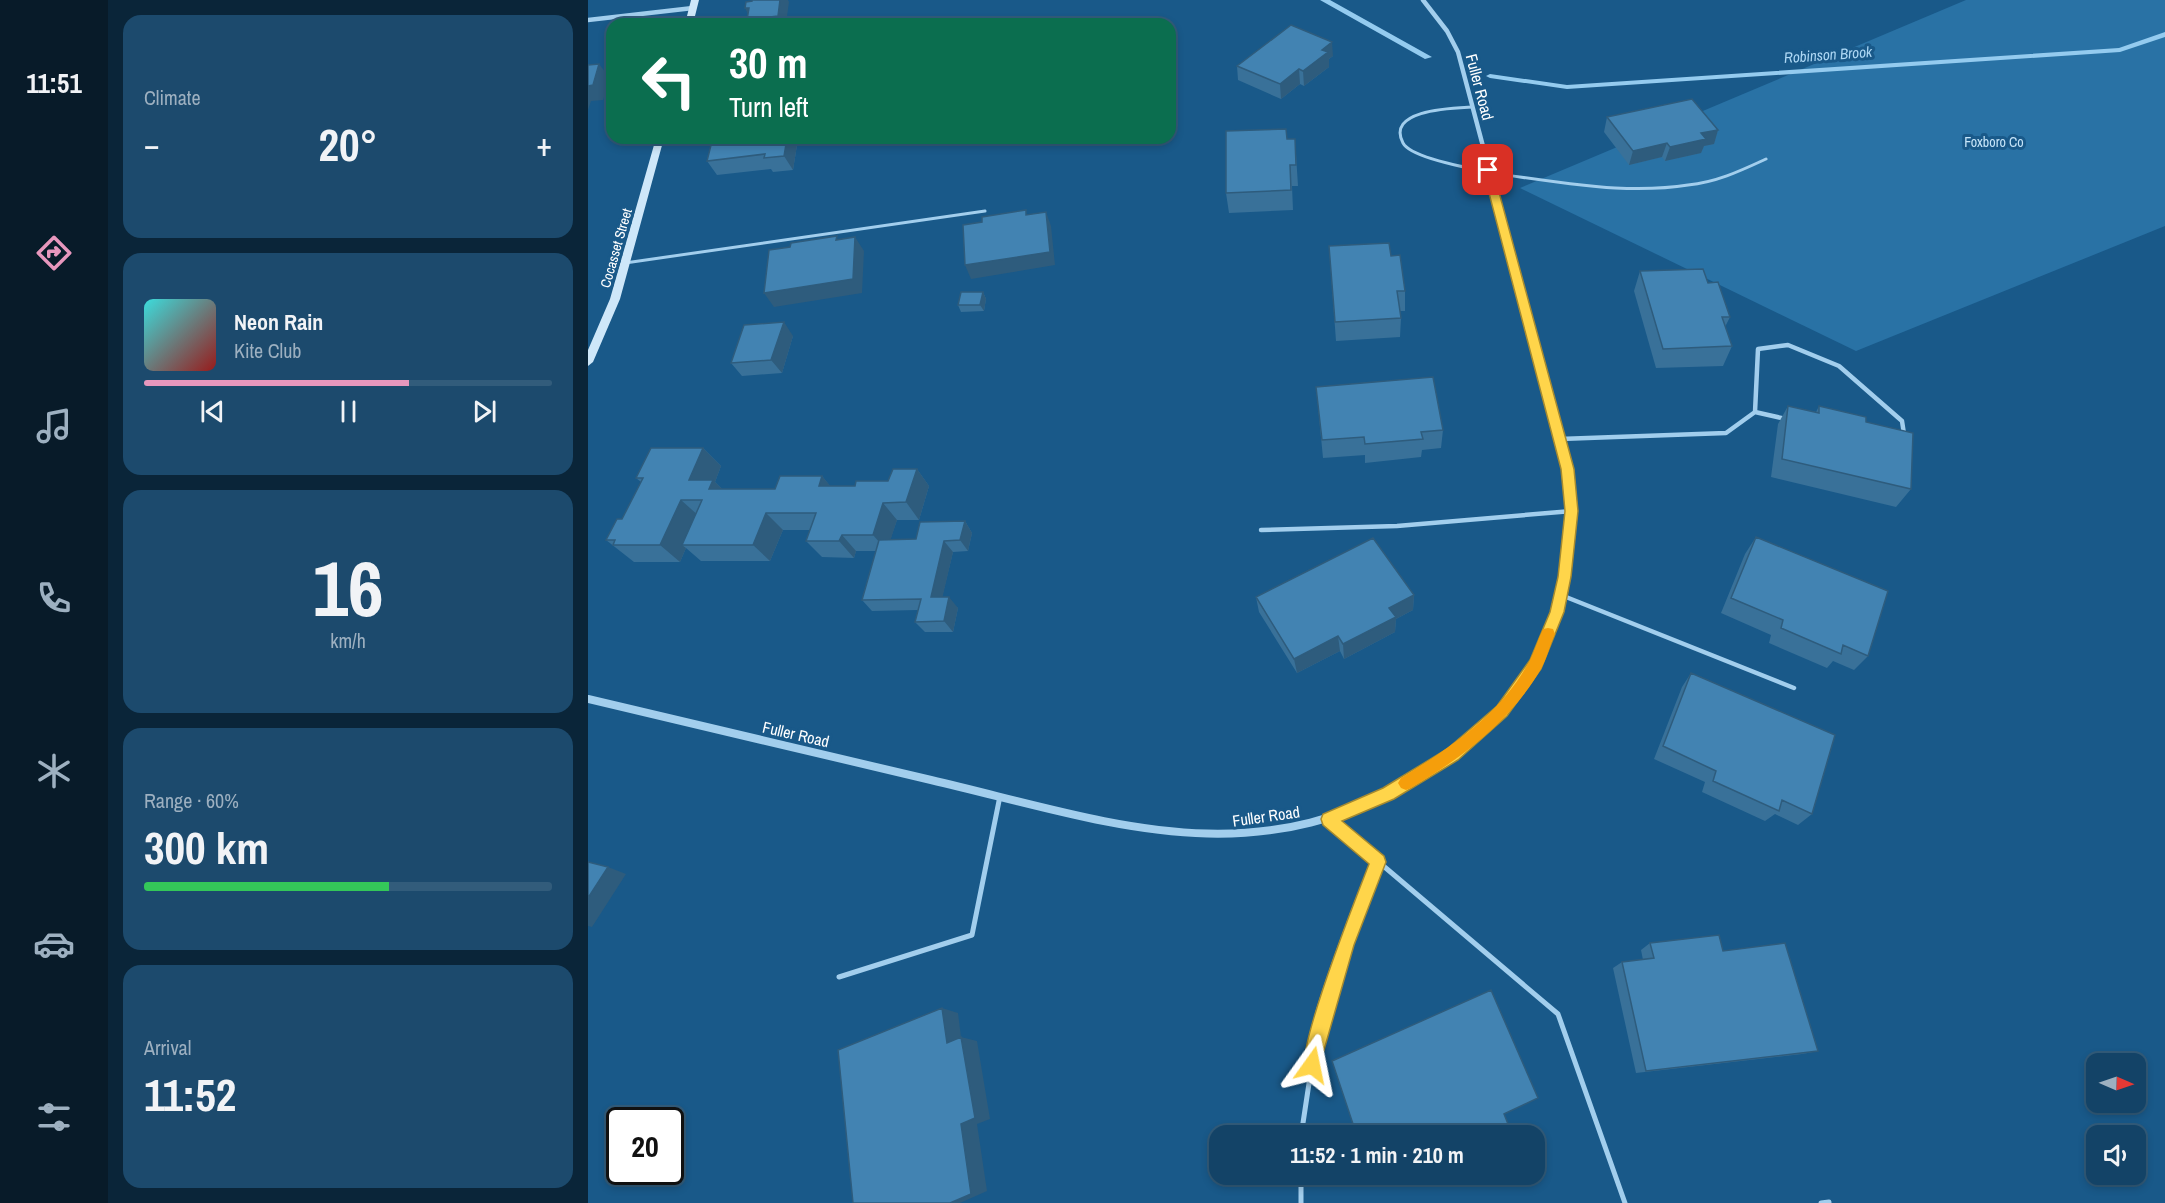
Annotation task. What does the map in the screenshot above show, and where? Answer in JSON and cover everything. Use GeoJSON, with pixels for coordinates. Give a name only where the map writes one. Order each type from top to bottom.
{"type":"FeatureCollection","features":[{"type":"Feature","properties":{"kind":"main road","name":"Cocasset Street"},"geometry":{"type":"LineString","coordinates":[[588,362],[615,299],[658,144]]}},
{"type":"Feature","properties":{"kind":"street","name":"Fuller Road"},"geometry":{"type":"LineString","coordinates":[[588,699],[1129,826],[1197,836],[1260,833],[1328,819],[1388,794],[1452,754],[1502,711],[1536,664],[1557,612],[1561,595],[1568,558],[1572,511],[1567,469],[1560,439],[1458,52],[1447,31],[1423,0]]}},
{"type":"Feature","properties":{"kind":"street"},"geometry":{"type":"LineString","coordinates":[[588,20],[694,4]]}},
{"type":"Feature","properties":{"kind":"lane"},"geometry":{"type":"LineString","coordinates":[[1472,107],[1416,115],[1407,120],[1400,135],[1403,144],[1415,154],[1430,160],[1620,189],[1677,188],[1725,178],[1766,159]]}},
{"type":"Feature","properties":{"kind":"lane"},"geometry":{"type":"LineString","coordinates":[[626,263],[985,211]]}},
{"type":"Feature","properties":{"kind":"lane"},"geometry":{"type":"LineString","coordinates":[[1755,412],[1758,348],[1788,345],[1839,366],[1902,421],[1905,438]]}},
{"type":"Feature","properties":{"kind":"lane"},"geometry":{"type":"LineString","coordinates":[[1560,439],[1726,433],[1755,412],[1790,420]]}},
{"type":"Feature","properties":{"kind":"lane"},"geometry":{"type":"LineString","coordinates":[[1261,530],[1397,526],[1572,511]]}},
{"type":"Feature","properties":{"kind":"lane"},"geometry":{"type":"LineString","coordinates":[[1561,595],[1794,688]]}},
{"type":"Feature","properties":{"kind":"lane"},"geometry":{"type":"LineString","coordinates":[[839,977],[972,935],[1000,796]]}},
{"type":"Feature","properties":{"kind":"lane"},"geometry":{"type":"LineString","coordinates":[[1328,819],[1558,1014],[1625,1203]]}},
{"type":"Feature","properties":{"kind":"lane"},"geometry":{"type":"LineString","coordinates":[[1303,1125],[1315,1044],[1346,945],[1378,862]]}},
{"type":"Feature","properties":{"kind":"lane"},"geometry":{"type":"LineString","coordinates":[[1301,1185],[1301,1203]]}},
{"type":"Feature","properties":{"kind":"green space","name":"Foxboro Co"},"geometry":{"type":"Polygon","coordinates":[[[1966,0],[2165,0],[2165,226],[1856,351],[1520,188],[1966,0]]]}},
{"type":"Feature","properties":{"kind":"building"},"geometry":{"type":"Polygon","coordinates":[[[780,0],[778,16],[747,18],[749,8],[745,8],[746,2],[780,0]]]}},
{"type":"Feature","properties":{"kind":"building"},"geometry":{"type":"Polygon","coordinates":[[[1291,25],[1332,42],[1322,50],[1328,52],[1303,71],[1299,69],[1280,84],[1237,66],[1291,25]]]}},
{"type":"Feature","properties":{"kind":"building"},"geometry":{"type":"Polygon","coordinates":[[[599,64],[593,85],[588,86],[588,65],[599,64]]]}},
{"type":"Feature","properties":{"kind":"building"},"geometry":{"type":"Polygon","coordinates":[[[1692,99],[1718,130],[1701,133],[1706,139],[1670,147],[1667,143],[1633,151],[1607,117],[1692,99]]]}},
{"type":"Feature","properties":{"kind":"building"},"geometry":{"type":"Polygon","coordinates":[[[1286,129],[1287,139],[1295,139],[1296,165],[1290,165],[1291,190],[1226,193],[1226,131],[1286,129]]]}},
{"type":"Feature","properties":{"kind":"building"},"geometry":{"type":"Polygon","coordinates":[[[786,144],[784,156],[764,158],[765,154],[707,161],[711,145],[786,144]]]}},
{"type":"Feature","properties":{"kind":"building"},"geometry":{"type":"Polygon","coordinates":[[[1026,210],[1026,215],[1046,212],[1050,252],[965,265],[963,225],[982,222],[982,217],[1026,210]]]}},
{"type":"Feature","properties":{"kind":"building"},"geometry":{"type":"Polygon","coordinates":[[[837,236],[836,240],[855,237],[853,279],[764,293],[769,250],[790,247],[791,243],[837,236]]]}},
{"type":"Feature","properties":{"kind":"building"},"geometry":{"type":"Polygon","coordinates":[[[1389,243],[1391,256],[1400,255],[1405,291],[1397,291],[1401,318],[1335,322],[1329,246],[1389,243]]]}},
{"type":"Feature","properties":{"kind":"building"},"geometry":{"type":"Polygon","coordinates":[[[1703,269],[1708,283],[1718,282],[1730,317],[1722,317],[1732,346],[1663,349],[1640,271],[1703,269]]]}},
{"type":"Feature","properties":{"kind":"building"},"geometry":{"type":"Polygon","coordinates":[[[961,292],[983,292],[980,305],[958,305],[961,292]]]}},
{"type":"Feature","properties":{"kind":"building"},"geometry":{"type":"Polygon","coordinates":[[[784,322],[771,360],[731,363],[744,325],[784,322]]]}},
{"type":"Feature","properties":{"kind":"building"},"geometry":{"type":"Polygon","coordinates":[[[1433,377],[1443,430],[1421,432],[1423,439],[1365,444],[1364,437],[1322,440],[1316,387],[1433,377]]]}},
{"type":"Feature","properties":{"kind":"building"},"geometry":{"type":"Polygon","coordinates":[[[1788,406],[1819,413],[1819,406],[1866,417],[1866,422],[1913,433],[1911,489],[1782,459],[1788,406]]]}},
{"type":"Feature","properties":{"kind":"building"},"geometry":{"type":"Polygon","coordinates":[[[651,448],[703,448],[689,480],[713,480],[709,489],[775,489],[780,476],[822,476],[819,486],[855,486],[856,481],[888,481],[893,469],[917,469],[906,502],[883,503],[873,535],[842,535],[839,541],[806,541],[816,513],[766,513],[753,545],[682,545],[702,500],[681,500],[660,545],[613,545],[615,540],[606,540],[617,519],[622,519],[643,478],[636,478],[651,448]]]}},
{"type":"Feature","properties":{"kind":"building"},"geometry":{"type":"Polygon","coordinates":[[[965,521],[960,540],[944,541],[931,597],[949,597],[944,621],[915,622],[921,599],[862,600],[879,540],[916,539],[920,522],[965,521]]]}},
{"type":"Feature","properties":{"kind":"building"},"geometry":{"type":"Polygon","coordinates":[[[1756,537],[1888,591],[1868,656],[1843,645],[1841,654],[1781,628],[1783,620],[1731,598],[1756,537]]]}},
{"type":"Feature","properties":{"kind":"building"},"geometry":{"type":"Polygon","coordinates":[[[1373,538],[1414,595],[1389,608],[1396,617],[1343,644],[1338,636],[1294,659],[1256,597],[1373,538]]]}},
{"type":"Feature","properties":{"kind":"building"},"geometry":{"type":"Polygon","coordinates":[[[1691,673],[1835,735],[1812,814],[1782,800],[1779,811],[1713,781],[1716,771],[1663,746],[1691,673]]]}},
{"type":"Feature","properties":{"kind":"building"},"geometry":{"type":"Polygon","coordinates":[[[588,862],[608,867],[588,898],[588,862]]]}},
{"type":"Feature","properties":{"kind":"building"},"geometry":{"type":"Polygon","coordinates":[[[1719,935],[1723,951],[1785,943],[1818,1051],[1646,1071],[1622,962],[1654,958],[1650,943],[1719,935]]]}},
{"type":"Feature","properties":{"kind":"building"},"geometry":{"type":"Polygon","coordinates":[[[1491,990],[1538,1098],[1504,1114],[1508,1125],[1353,1125],[1332,1061],[1491,990]]]}},
{"type":"Feature","properties":{"kind":"building"},"geometry":{"type":"Polygon","coordinates":[[[942,1008],[947,1043],[961,1037],[975,1118],[961,1124],[971,1194],[950,1203],[853,1203],[838,1050],[942,1008]]]}},
{"type":"Feature","properties":{"kind":"waterway","name":"Robinson Brook"},"geometry":{"type":"LineString","coordinates":[[1324,0],[1428,57]]}},
{"type":"Feature","properties":{"kind":"waterway","name":"Robinson Brook"},"geometry":{"type":"LineString","coordinates":[[1490,76],[1567,87],[2120,50],[2165,34]]}},
{"type":"Feature","properties":{"kind":"slow traffic"},"geometry":{"type":"LineString","coordinates":[[1406,783],[1452,754],[1502,711],[1536,664],[1548,634]]}},
{"type":"Feature","properties":{"kind":"route"},"geometry":{"type":"LineString","coordinates":[[1312,1065],[1315,1044],[1346,945],[1378,862],[1328,819],[1388,794],[1452,754],[1502,711],[1536,664],[1557,612],[1568,558],[1572,511],[1567,469],[1488,170]]}}]}
